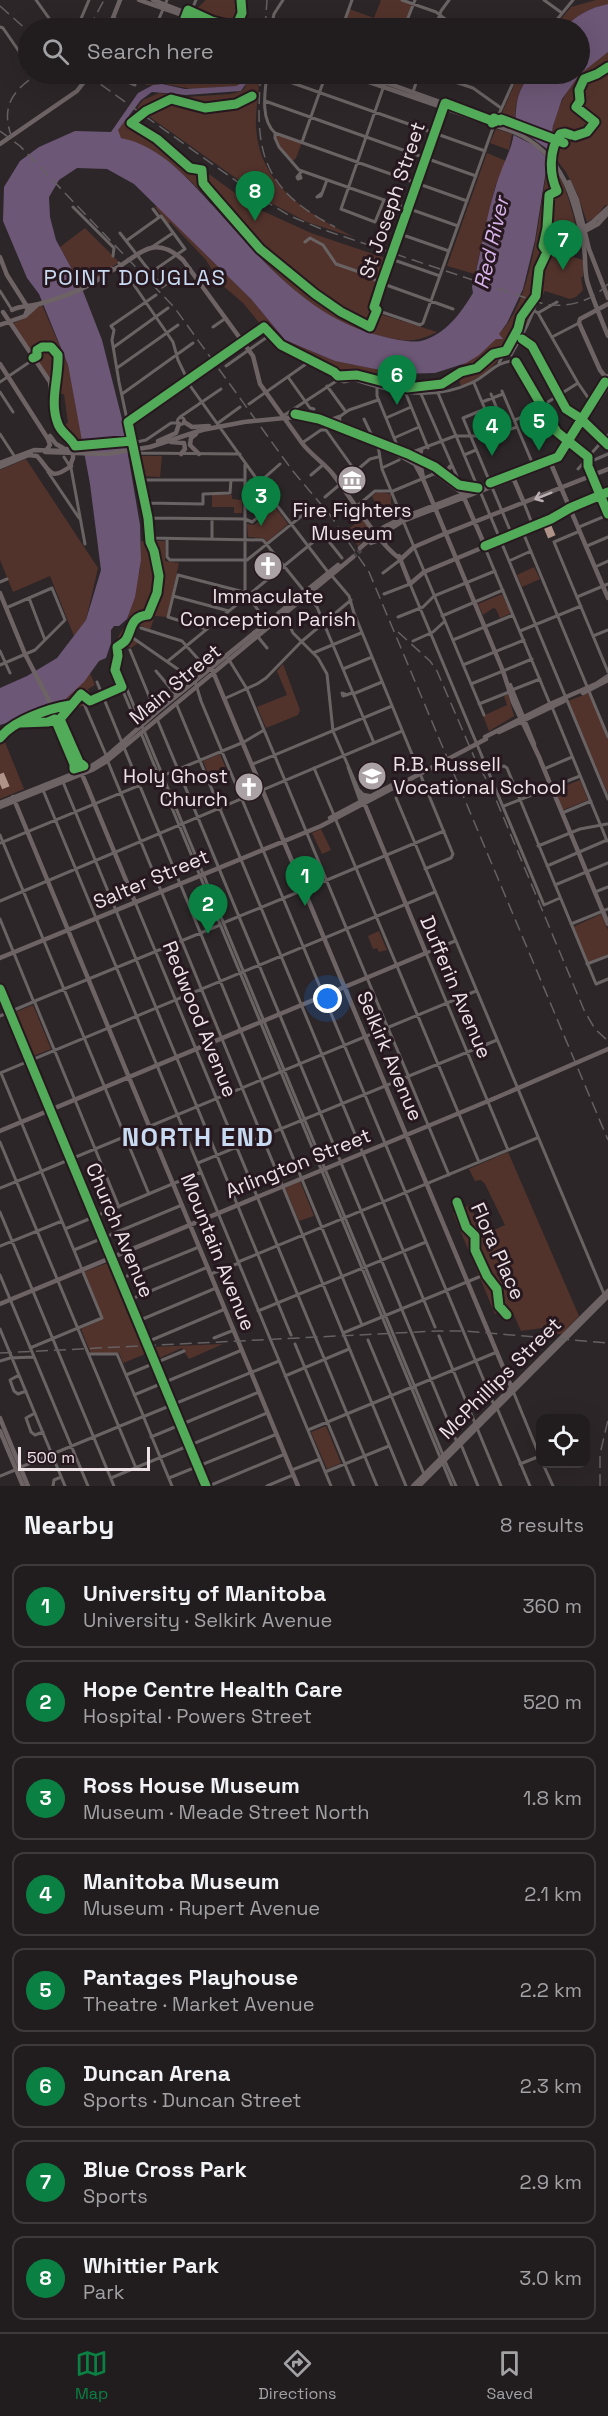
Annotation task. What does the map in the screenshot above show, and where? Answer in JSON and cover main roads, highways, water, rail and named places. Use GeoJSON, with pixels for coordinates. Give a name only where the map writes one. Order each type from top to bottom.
{"type":"FeatureCollection","features":[{"type":"Feature","properties":{"kind":"main road"},"geometry":{"type":"LineString","coordinates":[[140,0],[165,5]]}},
{"type":"Feature","properties":{"kind":"main road"},"geometry":{"type":"LineString","coordinates":[[153,0],[196,18]]}},
{"type":"Feature","properties":{"kind":"main road"},"geometry":{"type":"LineString","coordinates":[[113,18],[120,1]]}},
{"type":"Feature","properties":{"kind":"main road"},"geometry":{"type":"LineString","coordinates":[[0,145],[77,91],[82,84]]}},
{"type":"Feature","properties":{"kind":"main road"},"geometry":{"type":"LineString","coordinates":[[384,84],[516,130],[542,146],[559,166],[572,188],[582,221],[588,285],[594,306],[590,313]]}},
{"type":"Feature","properties":{"kind":"main road"},"geometry":{"type":"LineString","coordinates":[[499,124],[534,142],[559,166],[608,298]]}},
{"type":"Feature","properties":{"kind":"main road"},"geometry":{"type":"LineString","coordinates":[[582,231],[607,209]]}},
{"type":"Feature","properties":{"kind":"main road"},"geometry":{"type":"LineString","coordinates":[[589,249],[587,234],[607,209]]}},
{"type":"Feature","properties":{"kind":"main road"},"geometry":{"type":"LineString","coordinates":[[582,221],[587,224],[595,220]]}},
{"type":"Feature","properties":{"kind":"main road"},"geometry":{"type":"LineString","coordinates":[[582,231],[592,227]]}},
{"type":"Feature","properties":{"kind":"main road"},"geometry":{"type":"LineString","coordinates":[[1,312],[37,305],[92,284],[135,253],[150,248],[164,249],[177,254],[190,268],[254,358],[260,383],[283,417],[310,454],[324,464],[396,552],[410,584],[424,572],[608,492]]}},
{"type":"Feature","properties":{"kind":"main road"},"geometry":{"type":"LineString","coordinates":[[0,257],[7,275],[23,300],[21,307]]}},
{"type":"Feature","properties":{"kind":"main road"},"geometry":{"type":"LineString","coordinates":[[588,285],[608,336]]}},
{"type":"Feature","properties":{"kind":"main road"},"geometry":{"type":"LineString","coordinates":[[0,325],[25,316],[37,305]]}},
{"type":"Feature","properties":{"kind":"main road"},"geometry":{"type":"LineString","coordinates":[[580,321],[608,305]]}},
{"type":"Feature","properties":{"kind":"main road"},"geometry":{"type":"LineString","coordinates":[[21,307],[28,311],[25,316]]}},
{"type":"Feature","properties":{"kind":"main road"},"geometry":{"type":"LineString","coordinates":[[580,321],[598,310]]}},
{"type":"Feature","properties":{"kind":"main road"},"geometry":{"type":"LineString","coordinates":[[1,312],[51,385],[58,430],[72,445],[74,457],[70,466],[57,476],[47,470],[36,456],[28,455]]}},
{"type":"Feature","properties":{"kind":"main road"},"geometry":{"type":"LineString","coordinates":[[580,321],[594,363],[607,381]]}},
{"type":"Feature","properties":{"kind":"main road"},"geometry":{"type":"LineString","coordinates":[[0,364],[41,425],[66,455]]}},
{"type":"Feature","properties":{"kind":"main road"},"geometry":{"type":"LineString","coordinates":[[584,421],[607,381]]}},
{"type":"Feature","properties":{"kind":"main road"},"geometry":{"type":"LineString","coordinates":[[534,468],[561,459],[607,381]]}},
{"type":"Feature","properties":{"kind":"main road"},"geometry":{"type":"LineString","coordinates":[[294,414],[386,449],[398,450]]}},
{"type":"Feature","properties":{"kind":"main road"},"geometry":{"type":"LineString","coordinates":[[16,458],[45,451],[66,455],[115,451],[151,445],[209,427],[294,414],[326,421],[374,440],[409,455],[420,464],[463,487],[479,489]]}},
{"type":"Feature","properties":{"kind":"main road"},"geometry":{"type":"LineString","coordinates":[[326,421],[339,417],[339,427]]}},
{"type":"Feature","properties":{"kind":"main road"},"geometry":{"type":"LineString","coordinates":[[151,445],[175,434],[181,421],[190,427],[202,429]]}},
{"type":"Feature","properties":{"kind":"main road"},"geometry":{"type":"LineString","coordinates":[[41,425],[50,441],[40,456],[41,461]]}},
{"type":"Feature","properties":{"kind":"main road"},"geometry":{"type":"LineString","coordinates":[[0,465],[31,451],[106,454],[165,442],[202,429]]}},
{"type":"Feature","properties":{"kind":"main road"},"geometry":{"type":"LineString","coordinates":[[199,454],[190,443],[194,435],[202,429]]}},
{"type":"Feature","properties":{"kind":"main road"},"geometry":{"type":"LineString","coordinates":[[364,436],[368,430]]}},
{"type":"Feature","properties":{"kind":"main road"},"geometry":{"type":"LineString","coordinates":[[165,442],[184,443],[185,448],[181,453]]}},
{"type":"Feature","properties":{"kind":"main road"},"geometry":{"type":"LineString","coordinates":[[386,544],[379,540],[360,549],[379,533],[434,506],[558,457],[570,443]]}},
{"type":"Feature","properties":{"kind":"main road"},"geometry":{"type":"LineString","coordinates":[[378,446],[398,450],[414,464],[420,464]]}},
{"type":"Feature","properties":{"kind":"main road"},"geometry":{"type":"LineString","coordinates":[[378,456],[386,449]]}},
{"type":"Feature","properties":{"kind":"main road"},"geometry":{"type":"LineString","coordinates":[[422,451],[420,464],[423,479],[522,719]]}},
{"type":"Feature","properties":{"kind":"main road"},"geometry":{"type":"LineString","coordinates":[[551,464],[595,567],[606,585],[608,597]]}},
{"type":"Feature","properties":{"kind":"main road"},"geometry":{"type":"LineString","coordinates":[[449,478],[446,472],[451,467]]}},
{"type":"Feature","properties":{"kind":"main road"},"geometry":{"type":"LineString","coordinates":[[396,552],[402,554],[454,530],[608,469]]}},
{"type":"Feature","properties":{"kind":"main road"},"geometry":{"type":"LineString","coordinates":[[438,472],[463,495],[485,546]]}},
{"type":"Feature","properties":{"kind":"main road"},"geometry":{"type":"LineString","coordinates":[[513,476],[524,503]]}},
{"type":"Feature","properties":{"kind":"main road"},"geometry":{"type":"LineString","coordinates":[[442,525],[454,530]]}},
{"type":"Feature","properties":{"kind":"main road"},"geometry":{"type":"LineString","coordinates":[[371,543],[379,533]]}},
{"type":"Feature","properties":{"kind":"main road"},"geometry":{"type":"LineString","coordinates":[[379,533],[399,559]]}},
{"type":"Feature","properties":{"kind":"main road"},"geometry":{"type":"LineString","coordinates":[[399,559],[412,549]]}},
{"type":"Feature","properties":{"kind":"main road","name":"Main Street"},"geometry":{"type":"LineString","coordinates":[[156,716],[176,703],[211,669],[352,556]]}},
{"type":"Feature","properties":{"kind":"main road","name":"Redwood Avenue"},"geometry":{"type":"LineString","coordinates":[[0,593],[30,665],[55,712],[135,902]]}},
{"type":"Feature","properties":{"kind":"main road","name":"Selkirk Avenue"},"geometry":{"type":"LineString","coordinates":[[211,669],[226,698],[513,1389]]}},
{"type":"Feature","properties":{"kind":"main road","name":"Salter Street"},"geometry":{"type":"LineString","coordinates":[[0,958],[306,831],[510,725],[608,678]]}},
{"type":"Feature","properties":{"kind":"main road","name":"Main Street"},"geometry":{"type":"LineString","coordinates":[[42,788],[63,782],[107,759],[178,695],[195,684]]}},
{"type":"Feature","properties":{"kind":"main road"},"geometry":{"type":"LineString","coordinates":[[511,691],[516,713],[510,725],[520,726],[527,730]]}},
{"type":"Feature","properties":{"kind":"main road"},"geometry":{"type":"LineString","coordinates":[[513,702],[540,759],[586,872],[605,910],[608,924]]}},
{"type":"Feature","properties":{"kind":"main road"},"geometry":{"type":"LineString","coordinates":[[519,708],[533,714],[527,730]]}},
{"type":"Feature","properties":{"kind":"main road","name":"Main Street"},"geometry":{"type":"LineString","coordinates":[[0,807],[71,775],[81,773],[90,766],[107,759]]}},
{"type":"Feature","properties":{"kind":"main road"},"geometry":{"type":"LineString","coordinates":[[76,761],[82,767],[90,766]]}},
{"type":"Feature","properties":{"kind":"main road"},"geometry":{"type":"LineString","coordinates":[[71,775],[76,761]]}},
{"type":"Feature","properties":{"kind":"main road"},"geometry":{"type":"LineString","coordinates":[[359,791],[370,798],[366,809]]}},
{"type":"Feature","properties":{"kind":"main road","name":"Main Street"},"geometry":{"type":"LineString","coordinates":[[0,802],[14,799]]}},
{"type":"Feature","properties":{"kind":"main road","name":"Mountain Avenue"},"geometry":{"type":"LineString","coordinates":[[14,799],[298,1486]]}},
{"type":"Feature","properties":{"kind":"main road","name":"Dufferin Avenue"},"geometry":{"type":"LineString","coordinates":[[346,987],[426,953],[362,802]]}},
{"type":"Feature","properties":{"kind":"main road","name":"Dufferin Avenue"},"geometry":{"type":"LineString","coordinates":[[362,802],[377,836]]}},
{"type":"Feature","properties":{"kind":"main road"},"geometry":{"type":"LineString","coordinates":[[287,846],[291,837]]}},
{"type":"Feature","properties":{"kind":"main road"},"geometry":{"type":"LineString","coordinates":[[0,1131],[346,987]]}},
{"type":"Feature","properties":{"kind":"main road","name":"Arlington Street"},"geometry":{"type":"LineString","coordinates":[[0,1304],[608,1049]]}},
{"type":"Feature","properties":{"kind":"main road","name":"McPhillips Street"},"geometry":{"type":"LineString","coordinates":[[419,1486],[442,1459],[607,1294]]}},
{"type":"Feature","properties":{"kind":"main road","name":"McPhillips Street"},"geometry":{"type":"LineString","coordinates":[[513,1389],[519,1380],[530,1371]]}},
{"type":"Feature","properties":{"kind":"main road"},"geometry":{"type":"LineString","coordinates":[[508,1378],[513,1382],[519,1380]]}},
{"type":"Feature","properties":{"kind":"main road"},"geometry":{"type":"LineString","coordinates":[[0,1418],[22,1486]]}},
{"type":"Feature","properties":{"kind":"main road"},"geometry":{"type":"LineString","coordinates":[[0,1431],[28,1486]]}},
{"type":"Feature","properties":{"kind":"main road","name":"McPhillips Street"},"geometry":{"type":"LineString","coordinates":[[413,1486],[425,1477]]}},
{"type":"Feature","properties":{"kind":"water"},"geometry":{"type":"Polygon","coordinates":[[[608,4],[608,52],[590,66],[590,18],[576,18],[608,4]]]}},
{"type":"Feature","properties":{"kind":"water","name":"Red River"},"geometry":{"type":"Polygon","coordinates":[[[162,84],[185,89],[246,84],[241,91],[186,95],[152,92],[141,100],[118,130],[121,138],[149,148],[173,165],[270,267],[311,303],[358,329],[398,340],[421,341],[438,334],[445,328],[458,315],[473,293],[472,287],[488,213],[514,136],[520,91],[524,84],[573,84],[562,99],[553,126],[535,240],[523,289],[507,323],[499,334],[503,339],[496,339],[479,355],[466,363],[435,373],[400,374],[335,361],[285,340],[251,299],[134,184],[107,169],[77,168],[59,180],[49,197],[50,217],[56,240],[81,286],[102,340],[122,419],[140,525],[141,560],[135,597],[127,619],[111,630],[111,643],[106,658],[99,661],[84,682],[59,705],[0,725],[0,688],[27,676],[57,658],[86,620],[101,570],[90,484],[68,365],[39,294],[27,278],[3,221],[4,187],[20,161],[39,147],[75,131],[111,132],[138,93],[153,85],[162,84]]]}},
{"type":"Feature","properties":{"kind":"tunnel"},"geometry":{"type":"LineString","coordinates":[[353,557],[361,550]]}},
{"type":"Feature","properties":{"kind":"railway"},"geometry":{"type":"LineString","coordinates":[[94,18],[104,0]]}},
{"type":"Feature","properties":{"kind":"railway"},"geometry":{"type":"LineString","coordinates":[[266,18],[267,0]]}},
{"type":"Feature","properties":{"kind":"railway"},"geometry":{"type":"LineString","coordinates":[[0,6],[18,22]]}},
{"type":"Feature","properties":{"kind":"railway"},"geometry":{"type":"LineString","coordinates":[[12,138],[7,117],[8,108],[11,100],[24,84]]}},
{"type":"Feature","properties":{"kind":"railway"},"geometry":{"type":"LineString","coordinates":[[100,84],[260,198],[290,216],[324,230],[544,304],[562,305],[579,302],[594,295],[608,284]]}},
{"type":"Feature","properties":{"kind":"railway"},"geometry":{"type":"LineString","coordinates":[[260,84],[259,125],[268,165],[278,182],[292,198],[311,213],[335,227]]}},
{"type":"Feature","properties":{"kind":"railway"},"geometry":{"type":"LineString","coordinates":[[0,131],[20,146],[174,307],[292,470],[330,515],[369,572],[608,1140]]}},
{"type":"Feature","properties":{"kind":"railway"},"geometry":{"type":"LineString","coordinates":[[398,632],[430,661],[437,671],[475,759],[492,790],[584,1010],[595,1029],[608,1041]]}},
{"type":"Feature","properties":{"kind":"railway"},"geometry":{"type":"LineString","coordinates":[[0,1353],[437,1331],[463,1331],[608,1343]]}},
{"type":"Feature","properties":{"kind":"railway"},"geometry":{"type":"LineString","coordinates":[[600,1486],[600,1454],[608,1420]]}},
{"type":"Feature","properties":{"kind":"place","name":"Whittier Park"},"geometry":{"type":"Point","coordinates":[255,221]}},
{"type":"Feature","properties":{"kind":"place","name":"Blue Cross Park"},"geometry":{"type":"Point","coordinates":[563,270]}},
{"type":"Feature","properties":{"kind":"place","name":"Duncan Arena"},"geometry":{"type":"Point","coordinates":[397,405]}},
{"type":"Feature","properties":{"kind":"place","name":"Pantages Playhouse"},"geometry":{"type":"Point","coordinates":[539,451]}},
{"type":"Feature","properties":{"kind":"place","name":"Manitoba Museum"},"geometry":{"type":"Point","coordinates":[492,456]}},
{"type":"Feature","properties":{"kind":"place","name":"Fire Fighters Museum"},"geometry":{"type":"Point","coordinates":[352,480]}},
{"type":"Feature","properties":{"kind":"place","name":"Ross House Museum"},"geometry":{"type":"Point","coordinates":[261,526]}},
{"type":"Feature","properties":{"kind":"place","name":"Immaculate Conception Parish"},"geometry":{"type":"Point","coordinates":[268,566]}},
{"type":"Feature","properties":{"kind":"place","name":"R.B. Russell Vocational School"},"geometry":{"type":"Point","coordinates":[372,776]}},
{"type":"Feature","properties":{"kind":"place","name":"Holy Ghost Church"},"geometry":{"type":"Point","coordinates":[249,787]}},
{"type":"Feature","properties":{"kind":"place","name":"University of Manitoba"},"geometry":{"type":"Point","coordinates":[305,906]}},
{"type":"Feature","properties":{"kind":"place","name":"Hope Centre Health Care"},"geometry":{"type":"Point","coordinates":[208,934]}},
{"type":"Feature","properties":{"kind":"district","name":"POINT DOUGLAS"},"geometry":{"type":"Point","coordinates":[135,277]}},
{"type":"Feature","properties":{"kind":"district","name":"NORTH END"},"geometry":{"type":"Point","coordinates":[198,1137]}}]}
